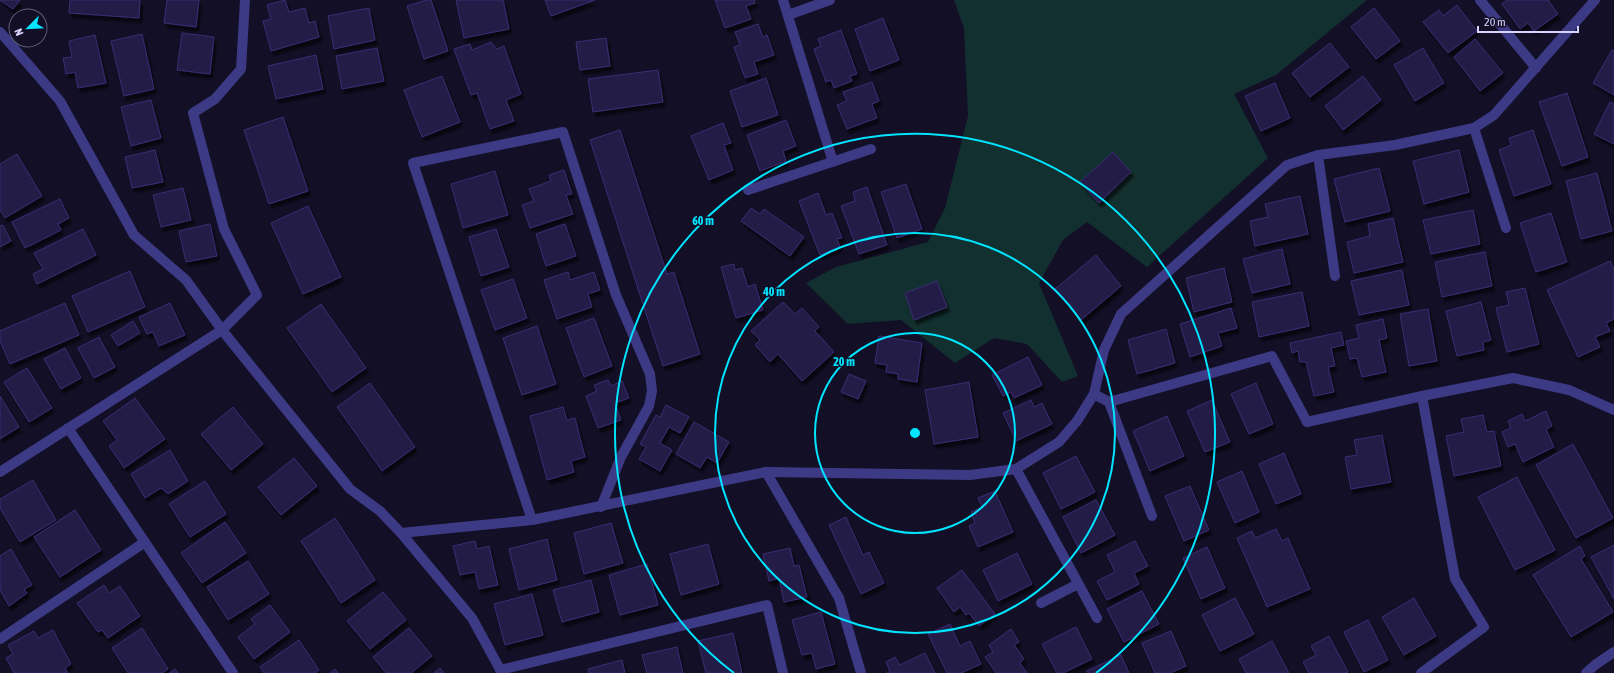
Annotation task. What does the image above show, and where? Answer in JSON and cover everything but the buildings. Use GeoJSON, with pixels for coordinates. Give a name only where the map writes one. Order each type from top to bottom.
{"type":"FeatureCollection","features":[{"type":"Feature","properties":{"kind":"street"},"geometry":{"type":"LineString","coordinates":[[0,472],[222,330],[257,295],[224,229],[193,113],[215,99],[241,69],[245,0]]}},
{"type":"Feature","properties":{"kind":"street"},"geometry":{"type":"LineString","coordinates":[[783,0],[833,162]]}},
{"type":"Feature","properties":{"kind":"street"},"geometry":{"type":"LineString","coordinates":[[788,15],[830,0]]}},
{"type":"Feature","properties":{"kind":"street"},"geometry":{"type":"LineString","coordinates":[[1480,0],[1536,68]]}},
{"type":"Feature","properties":{"kind":"street"},"geometry":{"type":"LineString","coordinates":[[401,533],[532,520],[766,472],[970,475],[1016,469],[1059,442],[1077,421],[1094,394],[1104,350],[1120,314],[1287,165],[1318,155],[1395,145],[1474,128],[1494,115],[1595,0]]}},
{"type":"Feature","properties":{"kind":"street"},"geometry":{"type":"LineString","coordinates":[[0,32],[60,101],[134,235],[186,280],[222,330],[350,489],[380,511],[401,533],[472,618],[501,671],[767,605],[783,673]]}},
{"type":"Feature","properties":{"kind":"street"},"geometry":{"type":"LineString","coordinates":[[1474,128],[1506,228]]}},
{"type":"Feature","properties":{"kind":"street"},"geometry":{"type":"LineString","coordinates":[[532,520],[413,163],[563,132],[616,295],[650,374],[652,391],[649,406],[621,457],[601,507]]}},
{"type":"Feature","properties":{"kind":"street"},"geometry":{"type":"LineString","coordinates":[[748,190],[871,149]]}},
{"type":"Feature","properties":{"kind":"street"},"geometry":{"type":"LineString","coordinates":[[1318,155],[1335,276]]}},
{"type":"Feature","properties":{"kind":"street"},"geometry":{"type":"LineString","coordinates":[[1109,402],[1272,356],[1307,422],[1422,396],[1513,378],[1569,390],[1614,410]]}},
{"type":"Feature","properties":{"kind":"street"},"geometry":{"type":"LineString","coordinates":[[1094,394],[1109,402],[1152,516]]}},
{"type":"Feature","properties":{"kind":"street"},"geometry":{"type":"LineString","coordinates":[[1421,673],[1484,627],[1455,578],[1422,396]]}},
{"type":"Feature","properties":{"kind":"street"},"geometry":{"type":"LineString","coordinates":[[68,428],[233,673]]}},
{"type":"Feature","properties":{"kind":"street"},"geometry":{"type":"LineString","coordinates":[[1016,469],[1097,618]]}},
{"type":"Feature","properties":{"kind":"street"},"geometry":{"type":"LineString","coordinates":[[766,472],[839,598],[861,673]]}},
{"type":"Feature","properties":{"kind":"street"},"geometry":{"type":"LineString","coordinates":[[0,639],[145,542]]}},
{"type":"Feature","properties":{"kind":"street"},"geometry":{"type":"LineString","coordinates":[[1041,603],[1078,584]]}},
{"type":"Feature","properties":{"kind":"street"},"geometry":{"type":"LineString","coordinates":[[1586,673],[1614,652]]}},
{"type":"Feature","properties":{"kind":"green space"},"geometry":{"type":"Polygon","coordinates":[[[954,0],[1367,0],[1276,75],[1234,94],[1268,158],[1147,267],[1087,222],[1063,240],[1039,283],[1078,376],[1062,382],[1027,344],[994,338],[955,363],[901,320],[848,324],[806,283],[836,267],[928,242],[945,208],[968,116],[964,28],[954,0]]]}}]}
